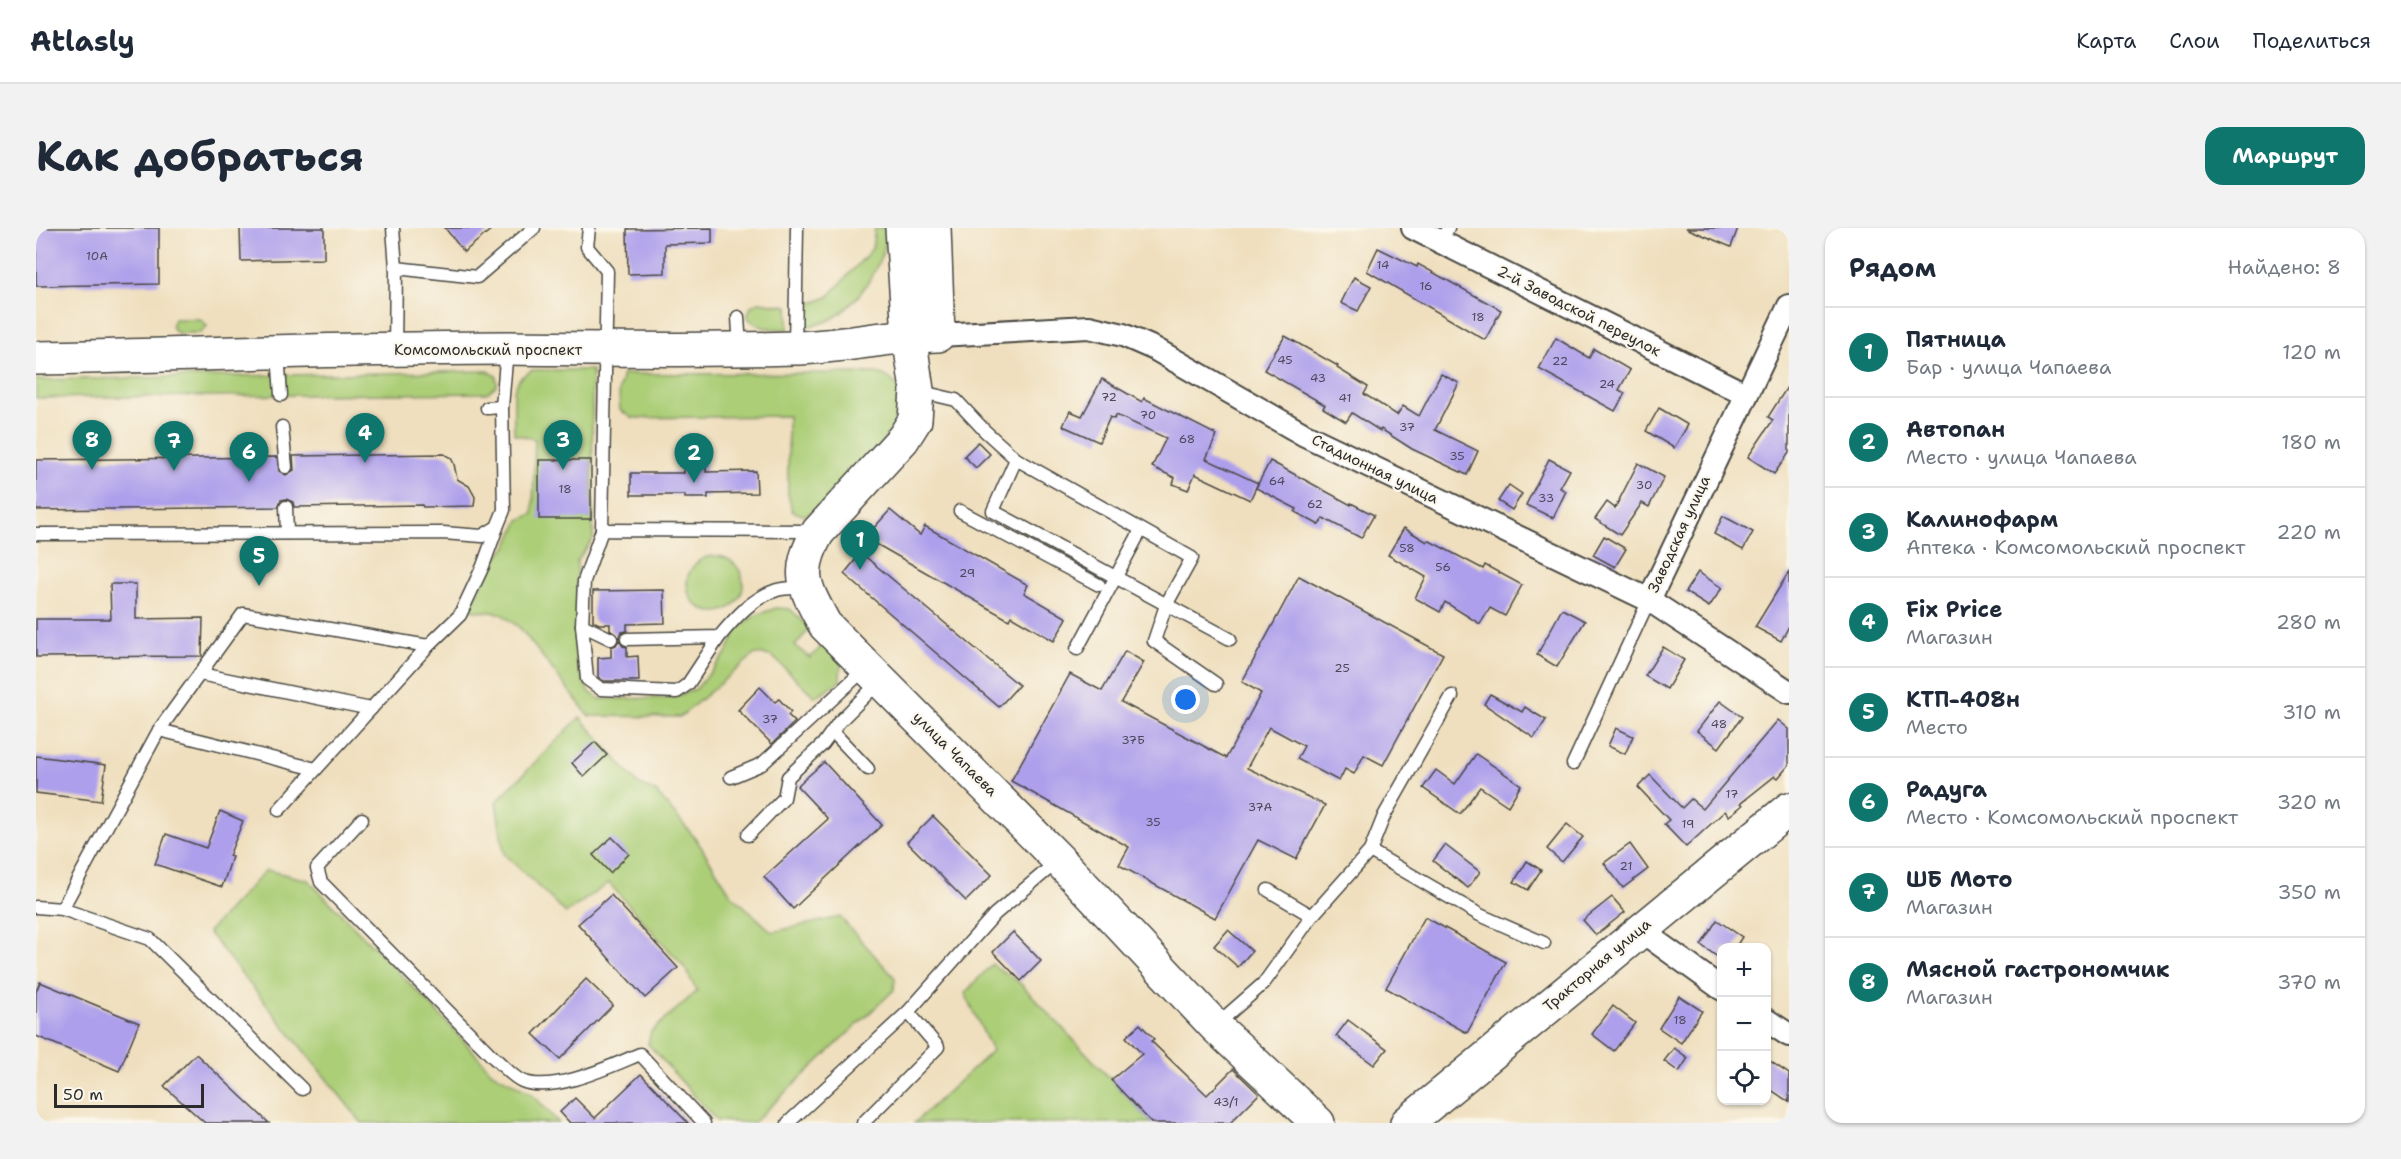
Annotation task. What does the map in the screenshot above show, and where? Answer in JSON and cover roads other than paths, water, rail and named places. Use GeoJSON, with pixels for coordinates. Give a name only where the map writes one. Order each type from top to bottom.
{"type":"FeatureCollection","features":[{"type":"Feature","properties":{"kind":"main road"},"geometry":{"type":"LineString","coordinates":[[902,228],[923,335]]}},
{"type":"Feature","properties":{"kind":"main road"},"geometry":{"type":"LineString","coordinates":[[805,588],[804,569],[808,550],[818,531],[903,439],[915,420],[934,228]]}},
{"type":"Feature","properties":{"kind":"main road","name":"Комсомольский проспект"},"geometry":{"type":"LineString","coordinates":[[36,358],[507,348],[606,350],[795,348],[831,347],[923,335]]}},
{"type":"Feature","properties":{"kind":"main road","name":"улица Чапаева"},"geometry":{"type":"LineString","coordinates":[[805,588],[825,625],[1059,860],[1215,1026],[1318,1123]]}},
{"type":"Feature","properties":{"kind":"main road","name":"Тракторная улица"},"geometry":{"type":"LineString","coordinates":[[1407,1123],[1789,809]]}},
{"type":"Feature","properties":{"kind":"street","name":"2-й Заводской переулок"},"geometry":{"type":"LineString","coordinates":[[1413,228],[1444,235],[1745,394]]}},
{"type":"Feature","properties":{"kind":"street","name":"Заводская улица"},"geometry":{"type":"LineString","coordinates":[[1649,600],[1745,394],[1789,306]]}},
{"type":"Feature","properties":{"kind":"street","name":"Стадионная улица"},"geometry":{"type":"LineString","coordinates":[[923,335],[1089,327],[1123,335],[1155,349],[1304,434],[1649,600],[1789,693]]}},
{"type":"Feature","properties":{"kind":"street"},"geometry":{"type":"LineString","coordinates":[[1640,930],[1717,985]]}},
{"type":"Feature","properties":{"kind":"street"},"geometry":{"type":"LineString","coordinates":[[1771,1023],[1789,1035]]}},
{"type":"Feature","properties":{"kind":"lane"},"geometry":{"type":"LineString","coordinates":[[393,228],[396,268],[395,350]]}},
{"type":"Feature","properties":{"kind":"lane"},"geometry":{"type":"LineString","coordinates":[[396,268],[477,277],[534,228]]}},
{"type":"Feature","properties":{"kind":"lane"},"geometry":{"type":"LineString","coordinates":[[589,228],[587,248],[607,271],[602,530],[584,581],[582,625],[587,679],[601,690],[676,692],[688,684],[719,637],[740,612],[754,601],[778,589],[805,588]]}},
{"type":"Feature","properties":{"kind":"lane"},"geometry":{"type":"LineString","coordinates":[[795,348],[797,228]]}},
{"type":"Feature","properties":{"kind":"lane"},"geometry":{"type":"LineString","coordinates":[[738,316],[740,349]]}},
{"type":"Feature","properties":{"kind":"lane"},"geometry":{"type":"LineString","coordinates":[[279,810],[460,615],[483,566],[504,510],[502,407],[507,348]]}},
{"type":"Feature","properties":{"kind":"lane"},"geometry":{"type":"LineString","coordinates":[[277,353],[281,395]]}},
{"type":"Feature","properties":{"kind":"lane"},"geometry":{"type":"LineString","coordinates":[[917,390],[956,400],[1016,459],[1192,558],[1166,605],[1154,641],[1216,684]]}},
{"type":"Feature","properties":{"kind":"lane"},"geometry":{"type":"LineString","coordinates":[[487,408],[502,407]]}},
{"type":"Feature","properties":{"kind":"lane"},"geometry":{"type":"LineString","coordinates":[[282,427],[286,467]]}},
{"type":"Feature","properties":{"kind":"lane"},"geometry":{"type":"LineString","coordinates":[[987,525],[1016,459]]}},
{"type":"Feature","properties":{"kind":"lane"},"geometry":{"type":"LineString","coordinates":[[286,507],[287,533]]}},
{"type":"Feature","properties":{"kind":"lane"},"geometry":{"type":"LineString","coordinates":[[960,511],[1099,585]]}},
{"type":"Feature","properties":{"kind":"lane"},"geometry":{"type":"LineString","coordinates":[[993,511],[1230,639]]}},
{"type":"Feature","properties":{"kind":"lane"},"geometry":{"type":"LineString","coordinates":[[36,534],[443,533],[482,536],[497,527]]}},
{"type":"Feature","properties":{"kind":"lane"},"geometry":{"type":"LineString","coordinates":[[602,530],[818,531]]}},
{"type":"Feature","properties":{"kind":"lane"},"geometry":{"type":"LineString","coordinates":[[1077,649],[1141,530]]}},
{"type":"Feature","properties":{"kind":"lane","name":"Заводская улица"},"geometry":{"type":"LineString","coordinates":[[1573,764],[1649,600]]}},
{"type":"Feature","properties":{"kind":"lane"},"geometry":{"type":"LineString","coordinates":[[62,909],[159,730],[243,614],[429,646]]}},
{"type":"Feature","properties":{"kind":"lane"},"geometry":{"type":"LineString","coordinates":[[582,625],[611,639]]}},
{"type":"Feature","properties":{"kind":"lane"},"geometry":{"type":"LineString","coordinates":[[627,639],[719,637]]}},
{"type":"Feature","properties":{"kind":"lane"},"geometry":{"type":"LineString","coordinates":[[748,835],[784,798],[788,777],[832,732],[875,673]]}},
{"type":"Feature","properties":{"kind":"lane"},"geometry":{"type":"LineString","coordinates":[[730,777],[762,764],[875,673]]}},
{"type":"Feature","properties":{"kind":"lane"},"geometry":{"type":"LineString","coordinates":[[200,674],[371,709]]}},
{"type":"Feature","properties":{"kind":"lane"},"geometry":{"type":"LineString","coordinates":[[1215,1026],[1264,983],[1312,916],[1370,851],[1384,816],[1452,696]]}},
{"type":"Feature","properties":{"kind":"lane"},"geometry":{"type":"LineString","coordinates":[[159,730],[316,769]]}},
{"type":"Feature","properties":{"kind":"lane"},"geometry":{"type":"LineString","coordinates":[[832,732],[868,770]]}},
{"type":"Feature","properties":{"kind":"lane"},"geometry":{"type":"LineString","coordinates":[[362,819],[318,868],[321,882],[493,1057],[522,1081],[550,1085],[586,1076],[640,1054],[704,1123]]}},
{"type":"Feature","properties":{"kind":"lane"},"geometry":{"type":"LineString","coordinates":[[1370,851],[1480,915],[1545,943]]}},
{"type":"Feature","properties":{"kind":"lane"},"geometry":{"type":"LineString","coordinates":[[788,1123],[908,1012],[995,914],[1059,860]]}},
{"type":"Feature","properties":{"kind":"lane"},"geometry":{"type":"LineString","coordinates":[[1268,890],[1312,916]]}},
{"type":"Feature","properties":{"kind":"lane"},"geometry":{"type":"LineString","coordinates":[[36,907],[62,909],[150,939],[302,1089]]}},
{"type":"Feature","properties":{"kind":"lane"},"geometry":{"type":"LineString","coordinates":[[863,1123],[938,1047],[908,1012]]}},
{"type":"Feature","properties":{"kind":"place","name":"Fix Price"},"geometry":{"type":"Point","coordinates":[365,463]}},
{"type":"Feature","properties":{"kind":"place","name":"Мясной гастрономчик"},"geometry":{"type":"Point","coordinates":[92,470]}},
{"type":"Feature","properties":{"kind":"place","name":"Калинофарм"},"geometry":{"type":"Point","coordinates":[563,470]}},
{"type":"Feature","properties":{"kind":"place","name":"ШБ Мото"},"geometry":{"type":"Point","coordinates":[174,471]}},
{"type":"Feature","properties":{"kind":"place","name":"Радуга"},"geometry":{"type":"Point","coordinates":[249,482]}},
{"type":"Feature","properties":{"kind":"place","name":"Автопан"},"geometry":{"type":"Point","coordinates":[694,483]}},
{"type":"Feature","properties":{"kind":"place","name":"Пятница"},"geometry":{"type":"Point","coordinates":[860,570]}},
{"type":"Feature","properties":{"kind":"place","name":"КТП-408н"},"geometry":{"type":"Point","coordinates":[259,586]}}]}
